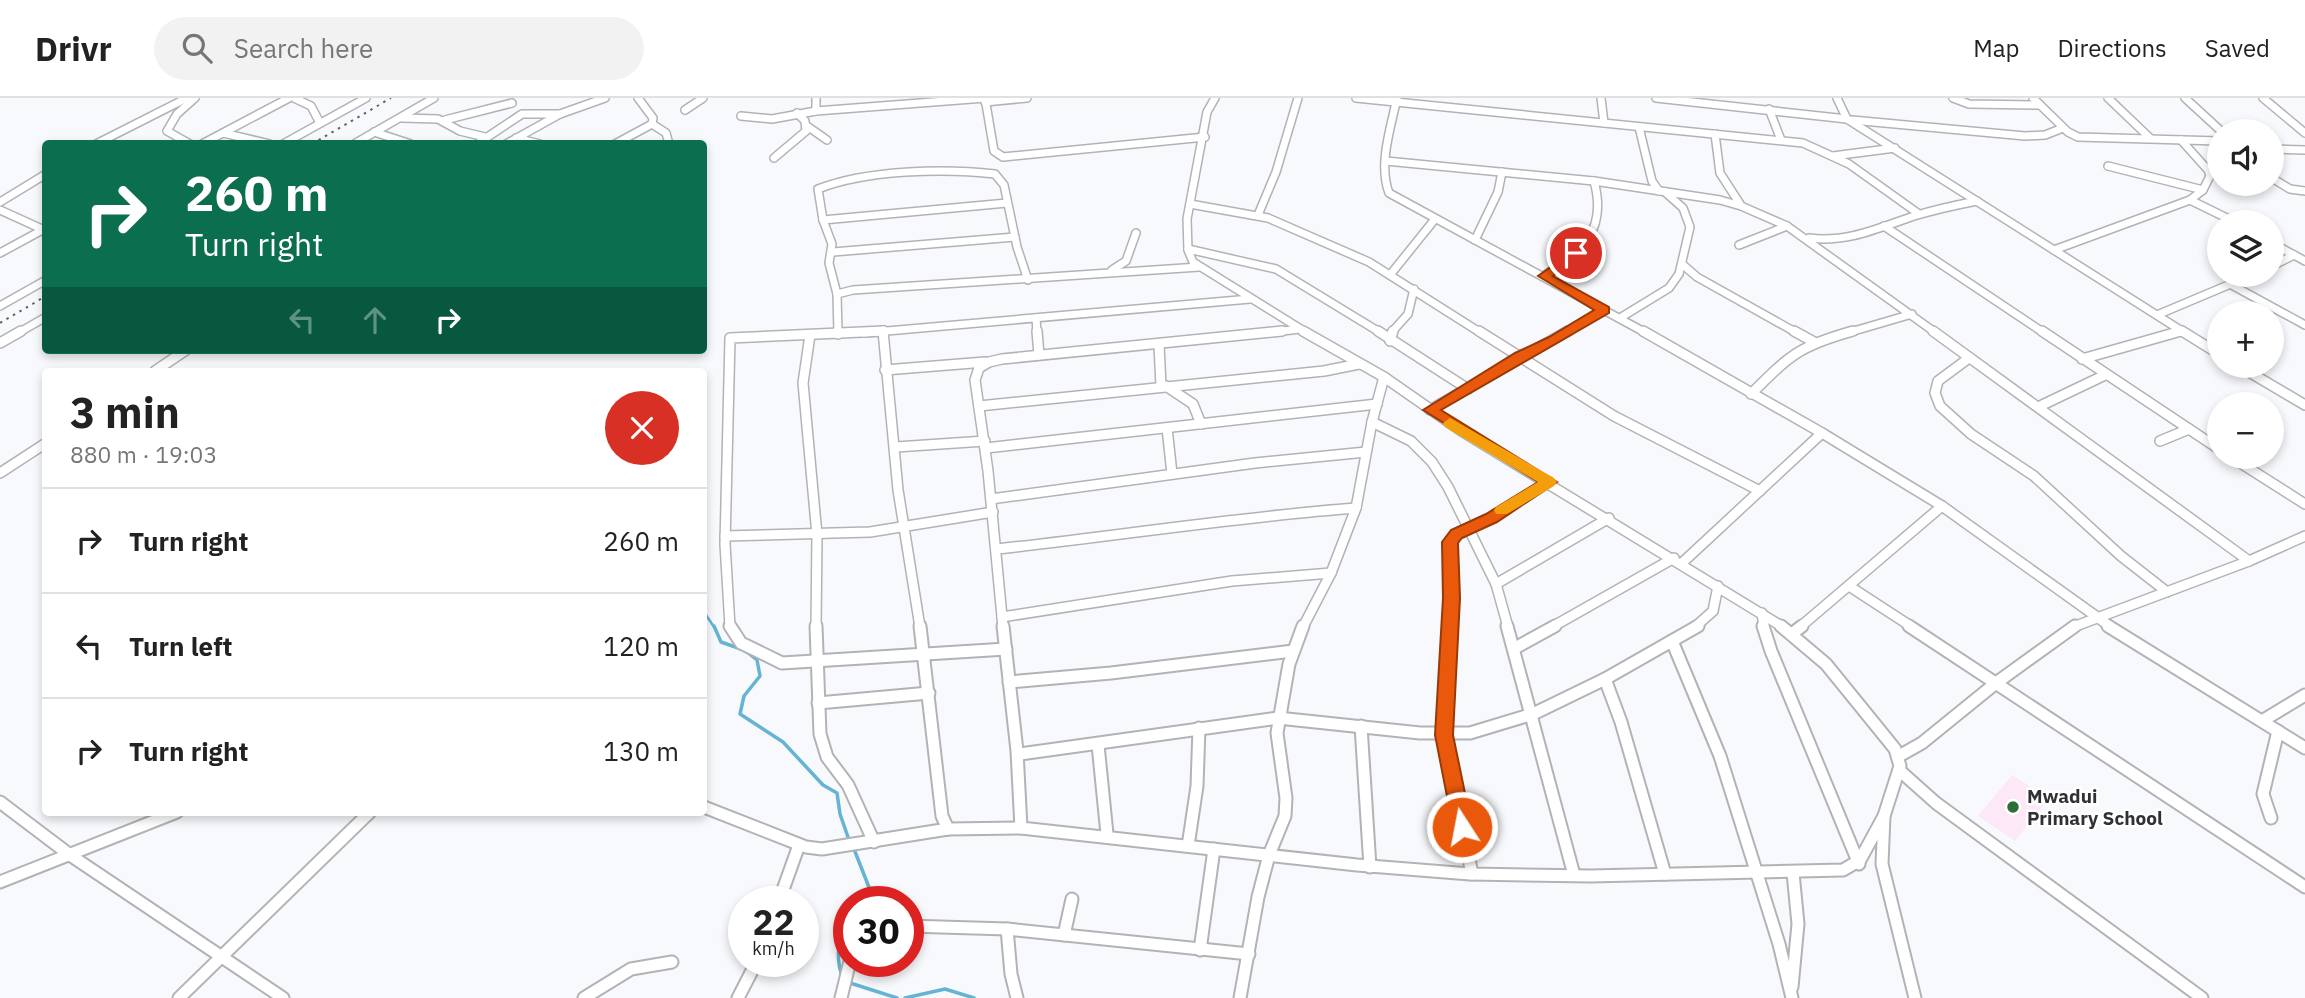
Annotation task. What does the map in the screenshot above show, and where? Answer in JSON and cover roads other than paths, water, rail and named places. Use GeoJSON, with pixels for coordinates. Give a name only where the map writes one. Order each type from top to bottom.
{"type":"FeatureCollection","features":[{"type":"Feature","properties":{"kind":"street"},"geometry":{"type":"LineString","coordinates":[[104,140],[187,98]]}},
{"type":"Feature","properties":{"kind":"street"},"geometry":{"type":"LineString","coordinates":[[183,140],[167,131],[177,114],[195,98]]}},
{"type":"Feature","properties":{"kind":"street"},"geometry":{"type":"LineString","coordinates":[[210,140],[291,98],[311,106],[320,123]]}},
{"type":"Feature","properties":{"kind":"street"},"geometry":{"type":"LineString","coordinates":[[290,140],[366,98]]}},
{"type":"Feature","properties":{"kind":"street"},"geometry":{"type":"LineString","coordinates":[[361,140],[434,98]]}},
{"type":"Feature","properties":{"kind":"street"},"geometry":{"type":"LineString","coordinates":[[504,98],[531,112],[560,114]]}},
{"type":"Feature","properties":{"kind":"street"},"geometry":{"type":"LineString","coordinates":[[513,140],[560,114],[605,98]]}},
{"type":"Feature","properties":{"kind":"street"},"geometry":{"type":"LineString","coordinates":[[638,98],[653,118],[652,124]]}},
{"type":"Feature","properties":{"kind":"street"},"geometry":{"type":"LineString","coordinates":[[685,110],[703,98]]}},
{"type":"Feature","properties":{"kind":"street"},"geometry":{"type":"LineString","coordinates":[[816,111],[817,98]]}},
{"type":"Feature","properties":{"kind":"street"},"geometry":{"type":"LineString","coordinates":[[880,98],[887,107]]}},
{"type":"Feature","properties":{"kind":"street"},"geometry":{"type":"LineString","coordinates":[[741,116],[772,119],[816,111],[1027,98]]}},
{"type":"Feature","properties":{"kind":"street"},"geometry":{"type":"LineString","coordinates":[[707,808],[799,845],[828,850],[948,829],[1021,828],[1107,834],[1370,867],[1472,874],[1793,873],[1844,871],[1859,864],[1884,816],[1899,770],[1899,756],[1844,684],[1793,633],[1430,410],[1384,377],[1300,330],[1192,262],[1188,248],[1190,204],[1205,137],[1208,110],[1215,98]]}},
{"type":"Feature","properties":{"kind":"street"},"geometry":{"type":"LineString","coordinates":[[1258,215],[1276,172],[1298,98]]}},
{"type":"Feature","properties":{"kind":"street"},"geometry":{"type":"LineString","coordinates":[[1356,98],[1781,140],[1814,146],[1919,215]]}},
{"type":"Feature","properties":{"kind":"street"},"geometry":{"type":"LineString","coordinates":[[1601,98],[1604,123]]}},
{"type":"Feature","properties":{"kind":"street"},"geometry":{"type":"LineString","coordinates":[[1656,98],[2025,136],[2045,135],[2063,128]]}},
{"type":"Feature","properties":{"kind":"street"},"geometry":{"type":"LineString","coordinates":[[1837,98],[1848,119],[2207,347]]}},
{"type":"Feature","properties":{"kind":"street"},"geometry":{"type":"LineString","coordinates":[[1954,98],[1969,104],[2040,105]]}},
{"type":"Feature","properties":{"kind":"street"},"geometry":{"type":"LineString","coordinates":[[2033,98],[2063,128],[2078,137],[2207,141]]}},
{"type":"Feature","properties":{"kind":"street"},"geometry":{"type":"LineString","coordinates":[[2108,98],[2150,138]]}},
{"type":"Feature","properties":{"kind":"street"},"geometry":{"type":"LineString","coordinates":[[2185,98],[2208,119]]}},
{"type":"Feature","properties":{"kind":"street"},"geometry":{"type":"LineString","coordinates":[[2263,98],[2305,133]]}},
{"type":"Feature","properties":{"kind":"street"},"geometry":{"type":"LineString","coordinates":[[985,99],[994,151],[1003,157],[1205,137]]}},
{"type":"Feature","properties":{"kind":"street"},"geometry":{"type":"LineString","coordinates":[[1397,101],[1386,160],[1385,184],[1389,193],[1620,318],[1822,433],[1942,506],[2164,663],[2305,748]]}},
{"type":"Feature","properties":{"kind":"street"},"geometry":{"type":"LineString","coordinates":[[399,118],[427,117],[445,120],[512,103]]}},
{"type":"Feature","properties":{"kind":"street"},"geometry":{"type":"LineString","coordinates":[[1769,109],[1781,140]]}},
{"type":"Feature","properties":{"kind":"street"},"geometry":{"type":"LineString","coordinates":[[482,140],[516,117],[531,112]]}},
{"type":"Feature","properties":{"kind":"street"},"geometry":{"type":"LineString","coordinates":[[797,113],[807,126],[827,139]]}},
{"type":"Feature","properties":{"kind":"street"},"geometry":{"type":"LineString","coordinates":[[445,120],[460,131],[485,137]]}},
{"type":"Feature","properties":{"kind":"street"},"geometry":{"type":"LineString","coordinates":[[622,140],[652,124]]}},
{"type":"Feature","properties":{"kind":"street"},"geometry":{"type":"LineString","coordinates":[[652,124],[666,133],[668,140]]}},
{"type":"Feature","properties":{"kind":"street"},"geometry":{"type":"LineString","coordinates":[[774,158],[783,148],[799,139],[807,126]]}},
{"type":"Feature","properties":{"kind":"street"},"geometry":{"type":"LineString","coordinates":[[1620,318],[1675,282],[1691,232],[1689,219],[1682,208],[1652,181],[1639,127]]}},
{"type":"Feature","properties":{"kind":"street"},"geometry":{"type":"LineString","coordinates":[[374,132],[399,140]]}},
{"type":"Feature","properties":{"kind":"street"},"geometry":{"type":"LineString","coordinates":[[223,133],[253,140]]}},
{"type":"Feature","properties":{"kind":"street"},"geometry":{"type":"LineString","coordinates":[[1715,134],[1720,173],[1730,193],[1741,206]]}},
{"type":"Feature","properties":{"kind":"street"},"geometry":{"type":"LineString","coordinates":[[516,138],[524,140]]}},
{"type":"Feature","properties":{"kind":"street"},"geometry":{"type":"LineString","coordinates":[[2054,250],[2190,200],[2203,190],[2209,179],[2208,170],[2181,140]]}},
{"type":"Feature","properties":{"kind":"street"},"geometry":{"type":"LineString","coordinates":[[1832,156],[1895,148]]}},
{"type":"Feature","properties":{"kind":"street"},"geometry":{"type":"LineString","coordinates":[[2284,149],[2305,150]]}},
{"type":"Feature","properties":{"kind":"street"},"geometry":{"type":"LineString","coordinates":[[1386,160],[1594,181],[1662,191],[1741,206],[1787,226],[1912,314],[2249,561]]}},
{"type":"Feature","properties":{"kind":"street"},"geometry":{"type":"LineString","coordinates":[[2108,166],[2203,190]]}},
{"type":"Feature","properties":{"kind":"street"},"geometry":{"type":"LineString","coordinates":[[838,334],[837,294],[830,267],[833,252],[823,220],[819,188],[876,178],[963,171],[989,173],[1002,180],[1028,280]]}},
{"type":"Feature","properties":{"kind":"street"},"geometry":{"type":"LineString","coordinates":[[1475,240],[1498,192],[1502,172]]}},
{"type":"Feature","properties":{"kind":"street"},"geometry":{"type":"LineString","coordinates":[[0,202],[42,176]]}},
{"type":"Feature","properties":{"kind":"street"},"geometry":{"type":"LineString","coordinates":[[1544,276],[1588,240],[1596,209],[1597,190],[1594,181]]}},
{"type":"Feature","properties":{"kind":"street"},"geometry":{"type":"LineString","coordinates":[[2284,185],[2305,191]]}},
{"type":"Feature","properties":{"kind":"street"},"geometry":{"type":"LineString","coordinates":[[2190,200],[2210,210]]}},
{"type":"Feature","properties":{"kind":"street"},"geometry":{"type":"LineString","coordinates":[[1803,237],[1834,242],[1919,215],[1977,201]]}},
{"type":"Feature","properties":{"kind":"street"},"geometry":{"type":"LineString","coordinates":[[823,220],[1007,203]]}},
{"type":"Feature","properties":{"kind":"street"},"geometry":{"type":"LineString","coordinates":[[1190,204],[1258,215],[1334,246],[1414,289],[1614,416],[1760,491]]}},
{"type":"Feature","properties":{"kind":"street"},"geometry":{"type":"LineString","coordinates":[[0,210],[42,228]]}},
{"type":"Feature","properties":{"kind":"street"},"geometry":{"type":"LineString","coordinates":[[1390,275],[1435,219]]}},
{"type":"Feature","properties":{"kind":"street"},"geometry":{"type":"LineString","coordinates":[[1739,245],[1787,226]]}},
{"type":"Feature","properties":{"kind":"street"},"geometry":{"type":"LineString","coordinates":[[1884,226],[2207,441]]}},
{"type":"Feature","properties":{"kind":"street"},"geometry":{"type":"LineString","coordinates":[[0,253],[42,230]]}},
{"type":"Feature","properties":{"kind":"street"},"geometry":{"type":"LineString","coordinates":[[1091,275],[1116,269],[1129,256],[1136,233]]}},
{"type":"Feature","properties":{"kind":"street"},"geometry":{"type":"LineString","coordinates":[[833,252],[1015,237]]}},
{"type":"Feature","properties":{"kind":"street"},"geometry":{"type":"LineString","coordinates":[[1188,248],[1266,264],[1330,300],[1468,389]]}},
{"type":"Feature","properties":{"kind":"street"},"geometry":{"type":"LineString","coordinates":[[2284,250],[2305,261]]}},
{"type":"Feature","properties":{"kind":"street"},"geometry":{"type":"LineString","coordinates":[[2284,260],[2294,255]]}},
{"type":"Feature","properties":{"kind":"street"},"geometry":{"type":"LineString","coordinates":[[1129,256],[1154,270]]}},
{"type":"Feature","properties":{"kind":"street"},"geometry":{"type":"LineString","coordinates":[[1682,264],[1697,277],[1814,342]]}},
{"type":"Feature","properties":{"kind":"street"},"geometry":{"type":"LineString","coordinates":[[837,294],[853,290],[1199,267]]}},
{"type":"Feature","properties":{"kind":"street"},"geometry":{"type":"LineString","coordinates":[[0,306],[42,282]]}},
{"type":"Feature","properties":{"kind":"street"},"geometry":{"type":"LineString","coordinates":[[2157,315],[2223,287]]}},
{"type":"Feature","properties":{"kind":"street"},"geometry":{"type":"LineString","coordinates":[[2235,287],[2305,325]]}},
{"type":"Feature","properties":{"kind":"street"},"geometry":{"type":"LineString","coordinates":[[1390,341],[1391,333],[1408,314],[1414,289]]}},
{"type":"Feature","properties":{"kind":"street"},"geometry":{"type":"LineString","coordinates":[[1006,649],[775,662],[741,643],[734,636],[729,611],[725,536],[730,338],[883,331],[1250,299]]}},
{"type":"Feature","properties":{"kind":"street"},"geometry":{"type":"LineString","coordinates":[[1430,410],[1604,310]]}},
{"type":"Feature","properties":{"kind":"street"},"geometry":{"type":"LineString","coordinates":[[1751,394],[1788,357],[1814,342],[1912,314]]}},
{"type":"Feature","properties":{"kind":"street"},"geometry":{"type":"LineString","coordinates":[[1036,318],[1039,355]]}},
{"type":"Feature","properties":{"kind":"street"},"geometry":{"type":"LineString","coordinates":[[0,343],[42,319]]}},
{"type":"Feature","properties":{"kind":"street"},"geometry":{"type":"LineString","coordinates":[[885,370],[1300,330]]}},
{"type":"Feature","properties":{"kind":"street"},"geometry":{"type":"LineString","coordinates":[[883,331],[898,490],[925,654],[940,804],[948,829]]}},
{"type":"Feature","properties":{"kind":"street"},"geometry":{"type":"LineString","coordinates":[[2082,359],[2181,331]]}},
{"type":"Feature","properties":{"kind":"street"},"geometry":{"type":"LineString","coordinates":[[810,335],[803,383],[817,535],[816,661],[820,734],[827,757],[848,785],[874,842]]}},
{"type":"Feature","properties":{"kind":"street"},"geometry":{"type":"LineString","coordinates":[[1159,345],[1163,386]]}},
{"type":"Feature","properties":{"kind":"street"},"geometry":{"type":"LineString","coordinates":[[159,368],[180,354]]}},
{"type":"Feature","properties":{"kind":"street"},"geometry":{"type":"LineString","coordinates":[[1969,358],[1944,375],[1935,385],[1936,399],[1940,406],[1971,434],[2041,482],[2121,556],[2167,592]]}},
{"type":"Feature","properties":{"kind":"street"},"geometry":{"type":"LineString","coordinates":[[985,362],[975,374],[986,445],[1009,682],[1020,754],[1021,828]]}},
{"type":"Feature","properties":{"kind":"street"},"geometry":{"type":"LineString","coordinates":[[979,406],[1324,371],[1359,365]]}},
{"type":"Feature","properties":{"kind":"street"},"geometry":{"type":"LineString","coordinates":[[2038,407],[2105,374]]}},
{"type":"Feature","properties":{"kind":"street"},"geometry":{"type":"LineString","coordinates":[[1240,998],[1258,897],[1269,855],[1282,829],[1286,809],[1278,743],[1278,718],[1293,651],[1331,573],[1356,508],[1372,422],[1384,377]]}},
{"type":"Feature","properties":{"kind":"street"},"geometry":{"type":"LineString","coordinates":[[2259,378],[2305,405]]}},
{"type":"Feature","properties":{"kind":"street"},"geometry":{"type":"LineString","coordinates":[[1163,386],[1193,404],[1201,424]]}},
{"type":"Feature","properties":{"kind":"street"},"geometry":{"type":"LineString","coordinates":[[896,447],[986,445],[1377,404]]}},
{"type":"Feature","properties":{"kind":"street"},"geometry":{"type":"LineString","coordinates":[[1372,422],[1411,441],[1427,456],[1448,487],[1496,584],[1574,875]]}},
{"type":"Feature","properties":{"kind":"street"},"geometry":{"type":"LineString","coordinates":[[1167,428],[1172,474]]}},
{"type":"Feature","properties":{"kind":"street"},"geometry":{"type":"LineString","coordinates":[[2160,441],[2189,429]]}},
{"type":"Feature","properties":{"kind":"street"},"geometry":{"type":"LineString","coordinates":[[1515,648],[1678,561],[1760,491],[1822,433]]}},
{"type":"Feature","properties":{"kind":"street"},"geometry":{"type":"LineString","coordinates":[[0,474],[42,446]]}},
{"type":"Feature","properties":{"kind":"street"},"geometry":{"type":"LineString","coordinates":[[991,499],[1296,458],[1366,452]]}},
{"type":"Feature","properties":{"kind":"street"},"geometry":{"type":"LineString","coordinates":[[2250,469],[2305,504]]}},
{"type":"Feature","properties":{"kind":"street"},"geometry":{"type":"LineString","coordinates":[[1472,874],[1444,735],[1451,598],[1450,542],[1457,534],[1549,482]]}},
{"type":"Feature","properties":{"kind":"street"},"geometry":{"type":"LineString","coordinates":[[1793,633],[1942,506]]}},
{"type":"Feature","properties":{"kind":"street"},"geometry":{"type":"LineString","coordinates":[[997,549],[1101,538],[1259,515],[1356,508]]}},
{"type":"Feature","properties":{"kind":"street"},"geometry":{"type":"LineString","coordinates":[[725,536],[817,535],[904,527],[993,512]]}},
{"type":"Feature","properties":{"kind":"street"},"geometry":{"type":"LineString","coordinates":[[1496,584],[1609,518]]}},
{"type":"Feature","properties":{"kind":"street"},"geometry":{"type":"LineString","coordinates":[[1899,756],[1922,743],[1996,683],[2079,623],[2249,561],[2305,536]]}},
{"type":"Feature","properties":{"kind":"street"},"geometry":{"type":"LineString","coordinates":[[1002,617],[1219,583],[1273,576],[1331,573]]}},
{"type":"Feature","properties":{"kind":"street"},"geometry":{"type":"LineString","coordinates":[[1020,754],[1098,746],[1199,728],[1278,718],[1444,735],[1480,731],[1533,714],[1605,679],[1672,641],[1713,614],[1718,603],[1718,586]]}},
{"type":"Feature","properties":{"kind":"street"},"geometry":{"type":"LineString","coordinates":[[1849,586],[2305,887]]}},
{"type":"Feature","properties":{"kind":"street"},"geometry":{"type":"LineString","coordinates":[[1762,612],[1772,651],[1859,864]]}},
{"type":"Feature","properties":{"kind":"street"},"geometry":{"type":"LineString","coordinates":[[1672,641],[1720,756],[1792,995]]}},
{"type":"Feature","properties":{"kind":"street"},"geometry":{"type":"LineString","coordinates":[[1009,682],[1111,673],[1293,651]]}},
{"type":"Feature","properties":{"kind":"street"},"geometry":{"type":"LineString","coordinates":[[1605,679],[1621,722],[1665,874]]}},
{"type":"Feature","properties":{"kind":"street"},"geometry":{"type":"LineString","coordinates":[[818,703],[929,693]]}},
{"type":"Feature","properties":{"kind":"street"},"geometry":{"type":"LineString","coordinates":[[2262,721],[2305,695]]}},
{"type":"Feature","properties":{"kind":"street"},"geometry":{"type":"LineString","coordinates":[[1361,726],[1370,867]]}},
{"type":"Feature","properties":{"kind":"street"},"geometry":{"type":"LineString","coordinates":[[1188,846],[1197,786],[1199,728]]}},
{"type":"Feature","properties":{"kind":"street"},"geometry":{"type":"LineString","coordinates":[[2271,818],[2263,794],[2278,731]]}},
{"type":"Feature","properties":{"kind":"street"},"geometry":{"type":"LineString","coordinates":[[1098,746],[1107,834]]}},
{"type":"Feature","properties":{"kind":"street"},"geometry":{"type":"LineString","coordinates":[[1899,770],[1936,803],[2202,998]]}},
{"type":"Feature","properties":{"kind":"street"},"geometry":{"type":"LineString","coordinates":[[0,802],[70,855],[284,998]]}},
{"type":"Feature","properties":{"kind":"street"},"geometry":{"type":"LineString","coordinates":[[0,882],[167,816]]}},
{"type":"Feature","properties":{"kind":"street"},"geometry":{"type":"LineString","coordinates":[[179,998],[366,816]]}},
{"type":"Feature","properties":{"kind":"street"},"geometry":{"type":"LineString","coordinates":[[1884,816],[1881,855],[1884,878],[1915,998]]}},
{"type":"Feature","properties":{"kind":"street"},"geometry":{"type":"LineString","coordinates":[[784,886],[799,845]]}},
{"type":"Feature","properties":{"kind":"street"},"geometry":{"type":"LineString","coordinates":[[1200,950],[1214,849]]}},
{"type":"Feature","properties":{"kind":"street"},"geometry":{"type":"LineString","coordinates":[[1792,995],[1797,948],[1797,904],[1793,873]]}},
{"type":"Feature","properties":{"kind":"street"},"geometry":{"type":"LineString","coordinates":[[1064,935],[1072,899]]}},
{"type":"Feature","properties":{"kind":"street"},"geometry":{"type":"LineString","coordinates":[[924,926],[1007,929],[1248,954]]}},
{"type":"Feature","properties":{"kind":"street"},"geometry":{"type":"LineString","coordinates":[[1007,929],[1011,974],[1017,998]]}},
{"type":"Feature","properties":{"kind":"street"},"geometry":{"type":"LineString","coordinates":[[584,998],[631,969],[672,962]]}},
{"type":"Feature","properties":{"kind":"street"},"geometry":{"type":"LineString","coordinates":[[738,998],[749,977]]}},
{"type":"Feature","properties":{"kind":"street"},"geometry":{"type":"LineString","coordinates":[[841,998],[846,977]]}},
{"type":"Feature","properties":{"kind":"waterway"},"geometry":{"type":"LineString","coordinates":[[707,616],[714,627]]}},
{"type":"Feature","properties":{"kind":"waterway"},"geometry":{"type":"LineString","coordinates":[[714,626],[721,642],[741,649]]}},
{"type":"Feature","properties":{"kind":"waterway"},"geometry":{"type":"LineString","coordinates":[[747,652],[757,660],[760,676],[744,696],[740,714],[783,742],[823,785],[837,793],[840,814],[849,840]]}},
{"type":"Feature","properties":{"kind":"waterway"},"geometry":{"type":"LineString","coordinates":[[854,849],[868,886]]}},
{"type":"Feature","properties":{"kind":"waterway"},"geometry":{"type":"LineString","coordinates":[[847,982],[897,998]]}},
{"type":"Feature","properties":{"kind":"waterway"},"geometry":{"type":"LineString","coordinates":[[905,998],[945,989],[974,998]]}},
{"type":"Feature","properties":{"kind":"railway"},"geometry":{"type":"LineString","coordinates":[[319,140],[391,98]]}},
{"type":"Feature","properties":{"kind":"railway"},"geometry":{"type":"LineString","coordinates":[[0,323],[42,298]]}},
{"type":"Feature","properties":{"kind":"place","name":"Mwadui Primary School"},"geometry":{"type":"Point","coordinates":[2013,807]}}]}
